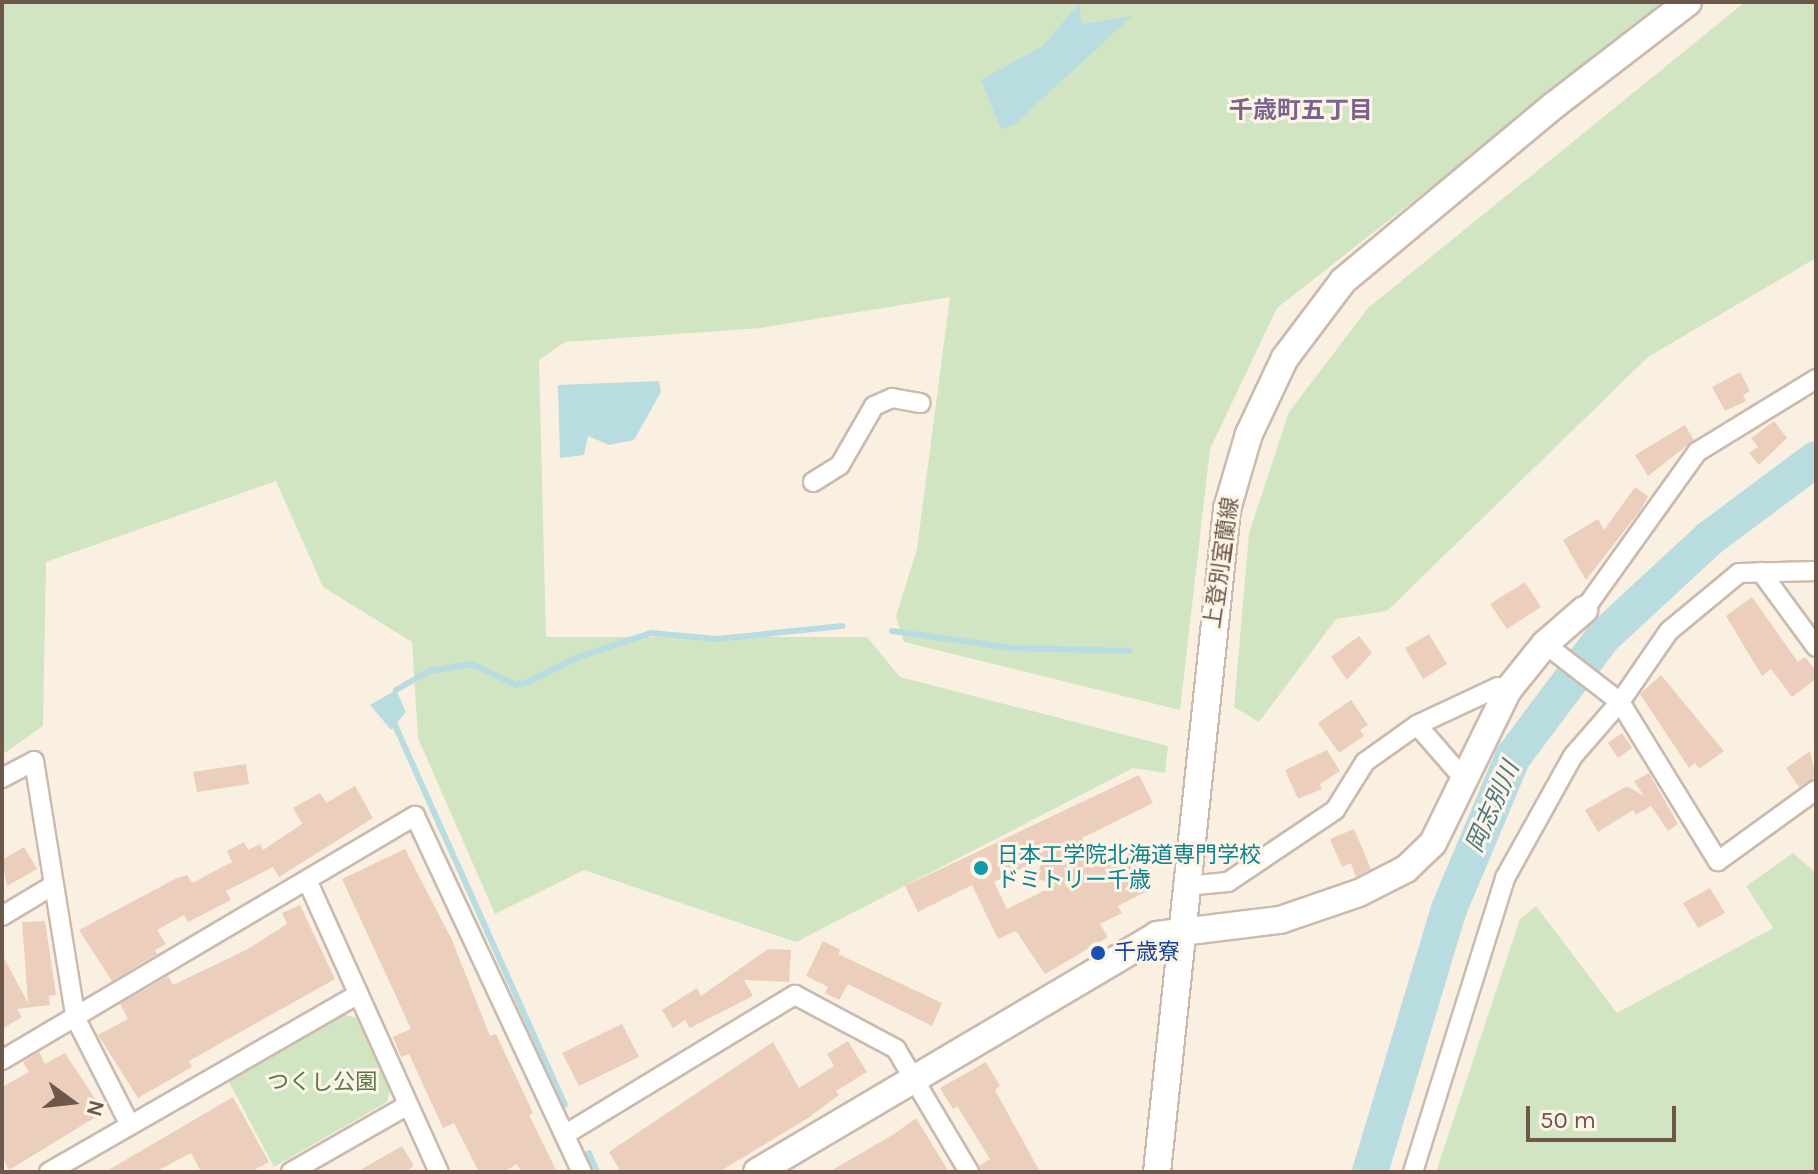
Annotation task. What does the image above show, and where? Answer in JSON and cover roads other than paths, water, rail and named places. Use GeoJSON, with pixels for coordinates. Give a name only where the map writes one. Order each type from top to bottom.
{"type":"FeatureCollection","features":[{"type":"Feature","properties":{"kind":"main road","name":"上登別室蘭線"},"geometry":{"type":"LineString","coordinates":[[1157,1172],[1227,509],[1249,434],[1285,358],[1343,281],[1553,106],[1688,2]]}},
{"type":"Feature","properties":{"kind":"main road"},"geometry":{"type":"LineString","coordinates":[[757,1172],[911,1077],[1157,935],[1280,920],[1381,883],[1406,869],[1433,843],[1508,690],[1545,644],[1584,610]]}},
{"type":"Feature","properties":{"kind":"street"},"geometry":{"type":"LineString","coordinates":[[1584,610],[1697,452],[1816,379]]}},
{"type":"Feature","properties":{"kind":"street"},"geometry":{"type":"LineString","coordinates":[[813,482],[840,465],[874,406],[892,398],[921,403]]}},
{"type":"Feature","properties":{"kind":"street"},"geometry":{"type":"LineString","coordinates":[[1413,1172],[1505,878],[1573,756],[1614,697],[1669,631],[1739,573],[1816,571]]}},
{"type":"Feature","properties":{"kind":"street"},"geometry":{"type":"LineString","coordinates":[[1761,572],[1816,647]]}},
{"type":"Feature","properties":{"kind":"street"},"geometry":{"type":"LineString","coordinates":[[1545,644],[1614,697],[1718,861],[1816,790]]}},
{"type":"Feature","properties":{"kind":"street"},"geometry":{"type":"LineString","coordinates":[[1186,886],[1228,882],[1335,810],[1365,762],[1417,725],[1498,687],[1508,690]]}},
{"type":"Feature","properties":{"kind":"street"},"geometry":{"type":"LineString","coordinates":[[1417,725],[1465,780]]}},
{"type":"Feature","properties":{"kind":"street"},"geometry":{"type":"LineString","coordinates":[[2,778],[34,761],[76,1019],[130,1125]]}},
{"type":"Feature","properties":{"kind":"street"},"geometry":{"type":"LineString","coordinates":[[2,1060],[415,816],[582,1172]]}},
{"type":"Feature","properties":{"kind":"street"},"geometry":{"type":"LineString","coordinates":[[307,880],[439,1172]]}},
{"type":"Feature","properties":{"kind":"street"},"geometry":{"type":"LineString","coordinates":[[2,916],[52,886]]}},
{"type":"Feature","properties":{"kind":"street"},"geometry":{"type":"LineString","coordinates":[[49,1172],[359,994]]}},
{"type":"Feature","properties":{"kind":"street"},"geometry":{"type":"LineString","coordinates":[[566,1134],[795,995],[896,1049],[969,1172]]}},
{"type":"Feature","properties":{"kind":"street"},"geometry":{"type":"LineString","coordinates":[[291,1172],[408,1105]]}},
{"type":"Feature","properties":{"kind":"water"},"geometry":{"type":"Polygon","coordinates":[[[1080,2],[1081,24],[1132,16],[1015,124],[1001,129],[981,80],[1043,46],[1080,2]]]}},
{"type":"Feature","properties":{"kind":"water"},"geometry":{"type":"Polygon","coordinates":[[[659,381],[661,392],[634,440],[609,445],[588,436],[584,455],[560,458],[558,385],[659,381]]]}},
{"type":"Feature","properties":{"kind":"water"},"geometry":{"type":"Polygon","coordinates":[[[396,690],[406,712],[391,730],[370,705],[396,690]]]}},
{"type":"Feature","properties":{"kind":"waterway","name":"岡志別川"},"geometry":{"type":"LineString","coordinates":[[1370,1172],[1449,909],[1513,757],[1603,637],[1710,538],[1816,459]]}},
{"type":"Feature","properties":{"kind":"waterway"},"geometry":{"type":"LineString","coordinates":[[396,690],[429,671],[472,664],[516,685],[581,656],[651,633],[717,639],[842,626]]}},
{"type":"Feature","properties":{"kind":"waterway"},"geometry":{"type":"LineString","coordinates":[[892,631],[1012,648],[1129,651]]}},
{"type":"Feature","properties":{"kind":"waterway"},"geometry":{"type":"LineString","coordinates":[[395,725],[565,1105]]}},
{"type":"Feature","properties":{"kind":"waterway"},"geometry":{"type":"LineString","coordinates":[[589,1153],[597,1172]]}},
{"type":"Feature","properties":{"kind":"place","name":"日本工学院北海道専門学校 ドミトリー千歳"},"geometry":{"type":"Point","coordinates":[981,868]}},
{"type":"Feature","properties":{"kind":"place","name":"千歳寮"},"geometry":{"type":"Point","coordinates":[1098,953]}},
{"type":"Feature","properties":{"kind":"district","name":"千歳町五丁目"},"geometry":{"type":"Point","coordinates":[1301,111]}},
{"type":"Feature","properties":{"kind":"park label","name":"つくし公園"},"geometry":{"type":"Point","coordinates":[322,1083]}}]}
